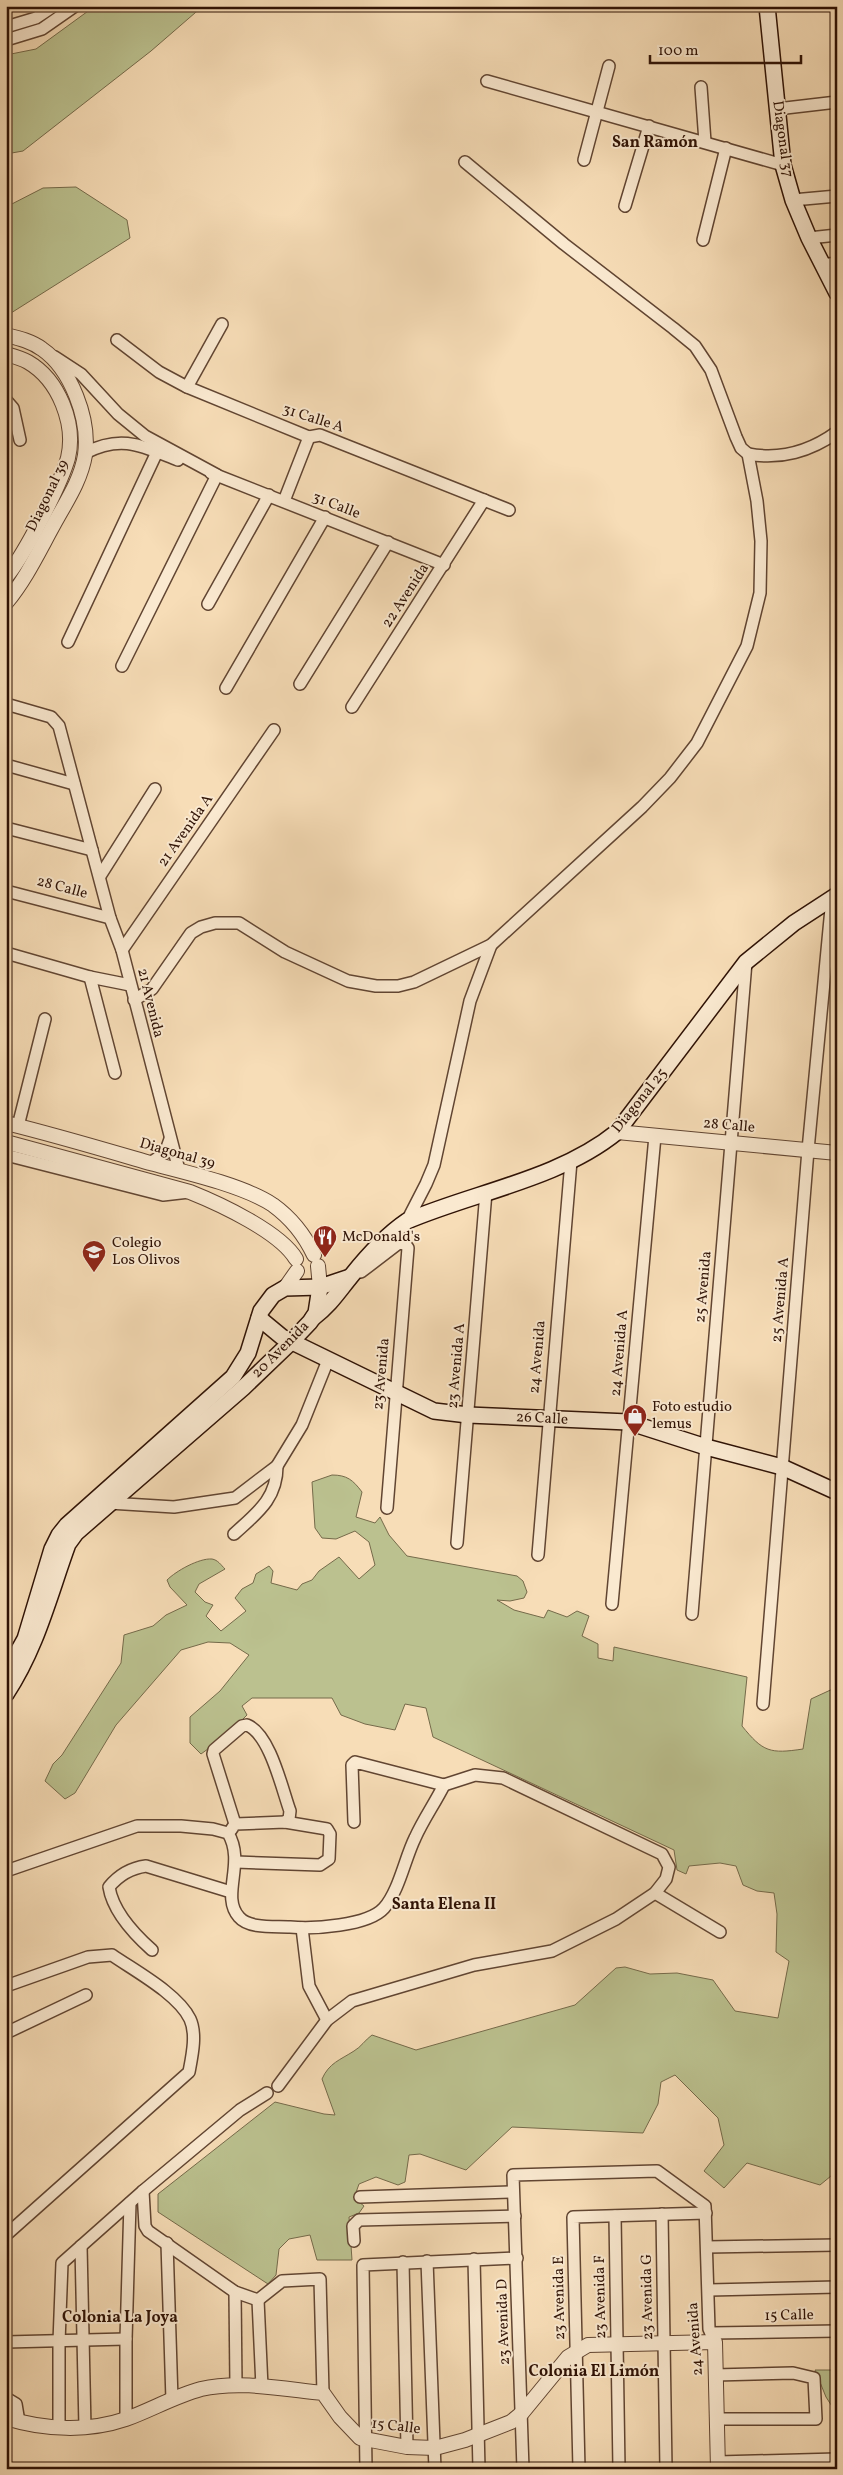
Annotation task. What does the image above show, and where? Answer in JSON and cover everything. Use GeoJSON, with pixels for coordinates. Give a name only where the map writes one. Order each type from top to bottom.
{"type":"FeatureCollection","features":[{"type":"Feature","properties":{"kind":"main road","name":"Diagonal 37"},"geometry":{"type":"LineString","coordinates":[[767,6],[783,165],[792,200],[809,238],[829,264],[837,292]]}},
{"type":"Feature","properties":{"kind":"main road","name":"Diagonal 25"},"geometry":{"type":"LineString","coordinates":[[313,1318],[329,1306],[350,1277],[390,1232],[407,1221],[571,1161],[617,1132],[629,1120],[746,962],[794,922],[834,897]]}},
{"type":"Feature","properties":{"kind":"main road","name":"Diagonal 25"},"geometry":{"type":"LineString","coordinates":[[320,1287],[350,1277]]}},
{"type":"Feature","properties":{"kind":"main road"},"geometry":{"type":"LineString","coordinates":[[285,1288],[320,1287]]}},
{"type":"Feature","properties":{"kind":"main road","name":"20 Avenida"},"geometry":{"type":"LineString","coordinates":[[6,1694],[20,1673],[35,1642],[68,1544],[76,1533],[243,1388],[291,1342],[313,1318],[318,1307],[320,1287]]}},
{"type":"Feature","properties":{"kind":"main road","name":"20 Avenida"},"geometry":{"type":"LineString","coordinates":[[6,1673],[25,1639],[52,1549],[59,1535],[67,1525],[233,1377],[248,1353],[259,1318],[268,1300],[285,1288]]}},
{"type":"Feature","properties":{"kind":"main road","name":"26 Calle"},"geometry":{"type":"LineString","coordinates":[[259,1318],[273,1332],[291,1342],[434,1411],[549,1420],[628,1422],[706,1447],[782,1467],[837,1492]]}},
{"type":"Feature","properties":{"kind":"street"},"geometry":{"type":"LineString","coordinates":[[6,27],[36,18],[54,6]]}},
{"type":"Feature","properties":{"kind":"street"},"geometry":{"type":"LineString","coordinates":[[6,40],[42,29],[76,6]]}},
{"type":"Feature","properties":{"kind":"street"},"geometry":{"type":"LineString","coordinates":[[584,160],[609,66]]}},
{"type":"Feature","properties":{"kind":"street"},"geometry":{"type":"LineString","coordinates":[[487,81],[783,165]]}},
{"type":"Feature","properties":{"kind":"street"},"geometry":{"type":"LineString","coordinates":[[701,87],[705,142]]}},
{"type":"Feature","properties":{"kind":"street"},"geometry":{"type":"LineString","coordinates":[[777,109],[837,102]]}},
{"type":"Feature","properties":{"kind":"street"},"geometry":{"type":"LineString","coordinates":[[625,206],[649,126]]}},
{"type":"Feature","properties":{"kind":"street"},"geometry":{"type":"LineString","coordinates":[[703,240],[726,148]]}},
{"type":"Feature","properties":{"kind":"street"},"geometry":{"type":"LineString","coordinates":[[465,162],[564,244],[695,346],[711,370],[736,437],[741,448],[748,454],[761,457],[781,456],[804,450],[823,442],[837,432]]}},
{"type":"Feature","properties":{"kind":"street"},"geometry":{"type":"LineString","coordinates":[[792,200],[837,196]]}},
{"type":"Feature","properties":{"kind":"street"},"geometry":{"type":"LineString","coordinates":[[809,238],[837,235]]}},
{"type":"Feature","properties":{"kind":"street"},"geometry":{"type":"LineString","coordinates":[[187,386],[222,324]]}},
{"type":"Feature","properties":{"kind":"street"},"geometry":{"type":"LineString","coordinates":[[6,335],[23,339],[42,349]]}},
{"type":"Feature","properties":{"kind":"street","name":"31 Calle A"},"geometry":{"type":"LineString","coordinates":[[117,340],[159,372],[187,386],[309,437],[320,435],[508,510]]}},
{"type":"Feature","properties":{"kind":"street","name":"Diagonal 39"},"geometry":{"type":"LineString","coordinates":[[6,603],[27,573],[79,477],[85,453],[85,429],[79,405],[62,370],[42,349]]}},
{"type":"Feature","properties":{"kind":"street","name":"31 Calle"},"geometry":{"type":"LineString","coordinates":[[42,349],[81,374],[118,414],[145,436],[216,475]]}},
{"type":"Feature","properties":{"kind":"street","name":"Diagonal 39"},"geometry":{"type":"LineString","coordinates":[[6,354],[28,362],[50,380],[62,402],[69,431],[68,458],[52,498],[31,539],[6,577]]}},
{"type":"Feature","properties":{"kind":"street"},"geometry":{"type":"LineString","coordinates":[[6,418],[10,404]]}},
{"type":"Feature","properties":{"kind":"street"},"geometry":{"type":"LineString","coordinates":[[10,404],[20,440]]}},
{"type":"Feature","properties":{"kind":"street"},"geometry":{"type":"LineString","coordinates":[[284,501],[309,437]]}},
{"type":"Feature","properties":{"kind":"street","name":"31 Calle"},"geometry":{"type":"LineString","coordinates":[[85,453],[104,445],[133,442],[444,565]]}},
{"type":"Feature","properties":{"kind":"street"},"geometry":{"type":"LineString","coordinates":[[68,642],[157,452]]}},
{"type":"Feature","properties":{"kind":"street"},"geometry":{"type":"LineString","coordinates":[[134,1000],[152,989],[191,933],[201,927],[215,923],[239,923],[284,952],[348,981],[376,986],[398,986],[414,982],[491,945],[660,788],[696,743],[740,662],[757,611],[761,576],[759,521],[748,454]]}},
{"type":"Feature","properties":{"kind":"street"},"geometry":{"type":"LineString","coordinates":[[122,666],[216,475]]}},
{"type":"Feature","properties":{"kind":"street"},"geometry":{"type":"LineString","coordinates":[[208,604],[269,495]]}},
{"type":"Feature","properties":{"kind":"street","name":"22 Avenida"},"geometry":{"type":"LineString","coordinates":[[352,707],[484,500]]}},
{"type":"Feature","properties":{"kind":"street"},"geometry":{"type":"LineString","coordinates":[[226,688],[325,517]]}},
{"type":"Feature","properties":{"kind":"street"},"geometry":{"type":"LineString","coordinates":[[300,684],[388,542]]}},
{"type":"Feature","properties":{"kind":"street","name":"21 Avenida"},"geometry":{"type":"LineString","coordinates":[[6,704],[51,717],[59,726],[110,918],[122,950],[178,1170]]}},
{"type":"Feature","properties":{"kind":"street","name":"21 Avenida A"},"geometry":{"type":"LineString","coordinates":[[122,950],[274,730]]}},
{"type":"Feature","properties":{"kind":"street"},"geometry":{"type":"LineString","coordinates":[[6,765],[74,784]]}},
{"type":"Feature","properties":{"kind":"street"},"geometry":{"type":"LineString","coordinates":[[100,876],[155,789]]}},
{"type":"Feature","properties":{"kind":"street"},"geometry":{"type":"LineString","coordinates":[[6,828],[92,850]]}},
{"type":"Feature","properties":{"kind":"street","name":"28 Calle"},"geometry":{"type":"LineString","coordinates":[[6,891],[110,918]]}},
{"type":"Feature","properties":{"kind":"street","name":"25 Avenida A"},"geometry":{"type":"LineString","coordinates":[[763,1704],[808,1150],[834,897]]}},
{"type":"Feature","properties":{"kind":"street"},"geometry":{"type":"LineString","coordinates":[[407,1221],[434,1165],[470,1001],[491,945]]}},
{"type":"Feature","properties":{"kind":"street"},"geometry":{"type":"LineString","coordinates":[[6,953],[90,977],[130,985]]}},
{"type":"Feature","properties":{"kind":"street","name":"25 Avenida"},"geometry":{"type":"LineString","coordinates":[[692,1614],[746,962]]}},
{"type":"Feature","properties":{"kind":"street"},"geometry":{"type":"LineString","coordinates":[[90,977],[115,1072]]}},
{"type":"Feature","properties":{"kind":"street"},"geometry":{"type":"LineString","coordinates":[[12,1125],[45,1020]]}},
{"type":"Feature","properties":{"kind":"street","name":"Diagonal 39"},"geometry":{"type":"LineString","coordinates":[[12,1125],[178,1170],[254,1196],[273,1205],[303,1235],[316,1261],[320,1287]]}},
{"type":"Feature","properties":{"kind":"street","name":"28 Calle"},"geometry":{"type":"LineString","coordinates":[[617,1132],[837,1153]]}},
{"type":"Feature","properties":{"kind":"street","name":"24 Avenida A"},"geometry":{"type":"LineString","coordinates":[[612,1604],[655,1136]]}},
{"type":"Feature","properties":{"kind":"street"},"geometry":{"type":"LineString","coordinates":[[150,1162],[165,1152],[170,1139]]}},
{"type":"Feature","properties":{"kind":"street"},"geometry":{"type":"LineString","coordinates":[[6,1142],[190,1192],[217,1203],[268,1233],[289,1249],[297,1265],[285,1288]]}},
{"type":"Feature","properties":{"kind":"street"},"geometry":{"type":"LineString","coordinates":[[8,1158],[163,1195],[190,1192]]}},
{"type":"Feature","properties":{"kind":"street","name":"24 Avenida"},"geometry":{"type":"LineString","coordinates":[[538,1555],[571,1161]]}},
{"type":"Feature","properties":{"kind":"street","name":"23 Avenida A"},"geometry":{"type":"LineString","coordinates":[[457,1543],[486,1192]]}},
{"type":"Feature","properties":{"kind":"street"},"geometry":{"type":"LineString","coordinates":[[242,1218],[254,1196]]}},
{"type":"Feature","properties":{"kind":"street"},"geometry":{"type":"LineString","coordinates":[[268,1233],[284,1216]]}},
{"type":"Feature","properties":{"kind":"street","name":"23 Avenida"},"geometry":{"type":"LineString","coordinates":[[350,1277],[360,1273],[399,1243],[405,1244],[408,1250],[387,1508]]}},
{"type":"Feature","properties":{"kind":"street"},"geometry":{"type":"LineString","coordinates":[[109,1503],[174,1507],[234,1498],[277,1466],[302,1425],[328,1360]]}},
{"type":"Feature","properties":{"kind":"street"},"geometry":{"type":"LineString","coordinates":[[234,1534],[263,1507],[277,1480],[277,1466]]}},
{"type":"Feature","properties":{"kind":"street"},"geometry":{"type":"LineString","coordinates":[[285,1822],[290,1819],[290,1811],[271,1754],[255,1731],[247,1725],[242,1726],[214,1750],[213,1754],[232,1829],[236,1862],[231,1892],[233,1907],[239,1918],[248,1924],[302,1928],[357,1922],[375,1915],[384,1908],[390,1899],[415,1837],[444,1785]]}},
{"type":"Feature","properties":{"kind":"street"},"geometry":{"type":"LineString","coordinates":[[278,2086],[327,2020],[352,2001],[474,1965],[552,1951],[616,1919],[655,1893],[666,1879],[670,1867],[662,1854],[503,1778],[475,1775],[444,1785],[352,1763],[354,1822]]}},
{"type":"Feature","properties":{"kind":"street"},"geometry":{"type":"LineString","coordinates":[[6,1871],[137,1826],[232,1829],[285,1822],[327,1829],[330,1834],[327,1862],[320,1865],[236,1862]]}},
{"type":"Feature","properties":{"kind":"street"},"geometry":{"type":"LineString","coordinates":[[152,1950],[132,1929],[111,1900],[110,1888],[116,1878],[137,1867],[146,1866],[231,1892]]}},
{"type":"Feature","properties":{"kind":"street"},"geometry":{"type":"LineString","coordinates":[[655,1893],[720,1932]]}},
{"type":"Feature","properties":{"kind":"street"},"geometry":{"type":"LineString","coordinates":[[302,1928],[309,1986],[327,2020]]}},
{"type":"Feature","properties":{"kind":"street"},"geometry":{"type":"LineString","coordinates":[[6,1986],[88,1957],[112,1955],[175,2000],[190,2019],[193,2037],[189,2072],[6,2235]]}},
{"type":"Feature","properties":{"kind":"street"},"geometry":{"type":"LineString","coordinates":[[6,2033],[86,1995]]}},
{"type":"Feature","properties":{"kind":"street"},"geometry":{"type":"LineString","coordinates":[[59,2428],[61,2267],[64,2260],[240,2110],[267,2093]]}},
{"type":"Feature","properties":{"kind":"street","name":"23 Avenida D"},"geometry":{"type":"LineString","coordinates":[[523,2469],[513,2175],[657,2171],[706,2210]]}},
{"type":"Feature","properties":{"kind":"street"},"geometry":{"type":"LineString","coordinates":[[143,2191],[146,2229],[235,2292],[258,2300]]}},
{"type":"Feature","properties":{"kind":"street"},"geometry":{"type":"LineString","coordinates":[[360,2197],[513,2192]]}},
{"type":"Feature","properties":{"kind":"street"},"geometry":{"type":"LineString","coordinates":[[126,2419],[130,2203]]}},
{"type":"Feature","properties":{"kind":"street"},"geometry":{"type":"LineString","coordinates":[[615,2216],[706,2210]]}},
{"type":"Feature","properties":{"kind":"street","name":"24 Avenida"},"geometry":{"type":"LineString","coordinates":[[706,2210],[718,2465]]}},
{"type":"Feature","properties":{"kind":"street","name":"23 Avenida G"},"geometry":{"type":"LineString","coordinates":[[662,2214],[666,2469]]}},
{"type":"Feature","properties":{"kind":"street"},"geometry":{"type":"LineString","coordinates":[[354,2241],[353,2226],[359,2220],[515,2216]]}},
{"type":"Feature","properties":{"kind":"street","name":"23 Avenida E"},"geometry":{"type":"LineString","coordinates":[[579,2469],[573,2216],[615,2216]]}},
{"type":"Feature","properties":{"kind":"street","name":"23 Avenida F"},"geometry":{"type":"LineString","coordinates":[[615,2216],[619,2469]]}},
{"type":"Feature","properties":{"kind":"street"},"geometry":{"type":"LineString","coordinates":[[167,2243],[172,2400]]}},
{"type":"Feature","properties":{"kind":"street"},"geometry":{"type":"LineString","coordinates":[[707,2247],[837,2245]]}},
{"type":"Feature","properties":{"kind":"street"},"geometry":{"type":"LineString","coordinates":[[81,2246],[85,2428]]}},
{"type":"Feature","properties":{"kind":"street"},"geometry":{"type":"LineString","coordinates":[[366,2469],[362,2267],[365,2264],[517,2258]]}},
{"type":"Feature","properties":{"kind":"street"},"geometry":{"type":"LineString","coordinates":[[474,2259],[480,2469]]}},
{"type":"Feature","properties":{"kind":"street"},"geometry":{"type":"LineString","coordinates":[[427,2261],[435,2469]]}},
{"type":"Feature","properties":{"kind":"street"},"geometry":{"type":"LineString","coordinates":[[403,2262],[407,2447]]}},
{"type":"Feature","properties":{"kind":"street"},"geometry":{"type":"LineString","coordinates":[[6,2398],[16,2404],[13,2420],[59,2428],[85,2428],[126,2419],[202,2389],[236,2386],[322,2393],[320,2280],[282,2281],[258,2300]]}},
{"type":"Feature","properties":{"kind":"street"},"geometry":{"type":"LineString","coordinates":[[709,2290],[837,2287]]}},
{"type":"Feature","properties":{"kind":"street"},"geometry":{"type":"LineString","coordinates":[[235,2292],[236,2386]]}},
{"type":"Feature","properties":{"kind":"street"},"geometry":{"type":"LineString","coordinates":[[258,2300],[262,2388]]}},
{"type":"Feature","properties":{"kind":"street","name":"15 Calle"},"geometry":{"type":"LineString","coordinates":[[322,2393],[354,2434],[366,2440],[407,2447],[435,2448],[479,2435],[511,2422],[522,2413],[576,2350],[595,2343],[664,2342],[837,2332]]}},
{"type":"Feature","properties":{"kind":"street"},"geometry":{"type":"LineString","coordinates":[[6,2342],[82,2342],[126,2339]]}},
{"type":"Feature","properties":{"kind":"street"},"geometry":{"type":"LineString","coordinates":[[715,2375],[793,2373],[814,2378],[816,2419],[716,2419]]}},
{"type":"Feature","properties":{"kind":"street"},"geometry":{"type":"LineString","coordinates":[[718,2465],[837,2459]]}},
{"type":"Feature","properties":{"kind":"green space"},"geometry":{"type":"Polygon","coordinates":[[[95,6],[203,6],[151,51],[23,151],[6,154],[6,55],[36,49],[95,6]]]}},
{"type":"Feature","properties":{"kind":"green space"},"geometry":{"type":"Polygon","coordinates":[[[76,187],[127,220],[130,238],[11,313],[6,313],[6,207],[43,188],[76,187]]]}},
{"type":"Feature","properties":{"kind":"green space"},"geometry":{"type":"Polygon","coordinates":[[[332,1475],[346,1477],[356,1484],[362,1492],[356,1517],[375,1523],[380,1517],[389,1535],[407,1556],[517,1576],[523,1581],[527,1592],[524,1598],[510,1601],[497,1600],[514,1610],[544,1618],[548,1610],[567,1617],[577,1611],[589,1616],[582,1636],[598,1644],[598,1658],[613,1661],[614,1647],[747,1677],[742,1726],[756,1741],[768,1749],[782,1751],[803,1749],[811,1699],[837,1687],[837,2165],[831,2176],[820,2185],[747,2163],[724,2188],[704,2171],[724,2145],[718,2118],[675,2075],[661,2082],[658,2104],[643,2133],[512,2127],[466,2170],[420,2154],[409,2155],[405,2182],[398,2185],[376,2177],[359,2184],[354,2198],[364,2206],[359,2213],[349,2217],[352,2260],[317,2260],[310,2235],[289,2239],[279,2249],[276,2275],[268,2284],[158,2212],[158,2194],[275,2102],[335,2115],[322,2079],[332,2065],[356,2049],[372,2035],[416,2050],[575,2005],[616,1968],[625,1967],[650,1974],[677,1973],[713,1980],[735,2011],[778,2018],[789,1961],[776,1952],[777,1914],[774,1893],[757,1891],[743,1885],[736,1866],[720,1863],[689,1866],[686,1874],[677,1870],[674,1850],[433,1737],[426,1708],[405,1704],[395,1730],[365,1724],[341,1715],[332,1698],[252,1698],[242,1706],[247,1715],[227,1735],[201,1754],[190,1743],[190,1717],[220,1691],[249,1655],[230,1643],[208,1642],[181,1650],[116,1725],[75,1793],[65,1799],[45,1781],[53,1764],[62,1755],[121,1663],[124,1635],[153,1626],[166,1615],[187,1605],[170,1587],[167,1580],[176,1573],[194,1563],[207,1559],[216,1560],[225,1569],[199,1584],[195,1592],[205,1602],[213,1605],[206,1616],[221,1631],[246,1611],[235,1598],[242,1589],[253,1583],[256,1574],[269,1566],[273,1571],[271,1583],[297,1590],[302,1584],[312,1580],[319,1571],[339,1557],[359,1579],[375,1565],[369,1542],[355,1531],[336,1539],[322,1538],[315,1528],[312,1482],[332,1475]]]}},
{"type":"Feature","properties":{"kind":"green space"},"geometry":{"type":"Polygon","coordinates":[[[815,2370],[837,2370],[837,2414],[826,2397],[815,2370]]]}},
{"type":"Feature","properties":{"kind":"place","name":"McDonald's"},"geometry":{"type":"Point","coordinates":[325,1258]}},
{"type":"Feature","properties":{"kind":"place","name":"Colegio Los Olivos"},"geometry":{"type":"Point","coordinates":[94,1273]}},
{"type":"Feature","properties":{"kind":"place","name":"Foto estudio lemus"},"geometry":{"type":"Point","coordinates":[635,1437]}},
{"type":"Feature","properties":{"kind":"district","name":"San Ramón"},"geometry":{"type":"Point","coordinates":[655,143]}},
{"type":"Feature","properties":{"kind":"district","name":"Santa Elena II"},"geometry":{"type":"Point","coordinates":[444,1905]}},
{"type":"Feature","properties":{"kind":"district","name":"Colonia La Joya"},"geometry":{"type":"Point","coordinates":[120,2318]}},
{"type":"Feature","properties":{"kind":"district","name":"Colonia El Limón"},"geometry":{"type":"Point","coordinates":[594,2372]}}]}
